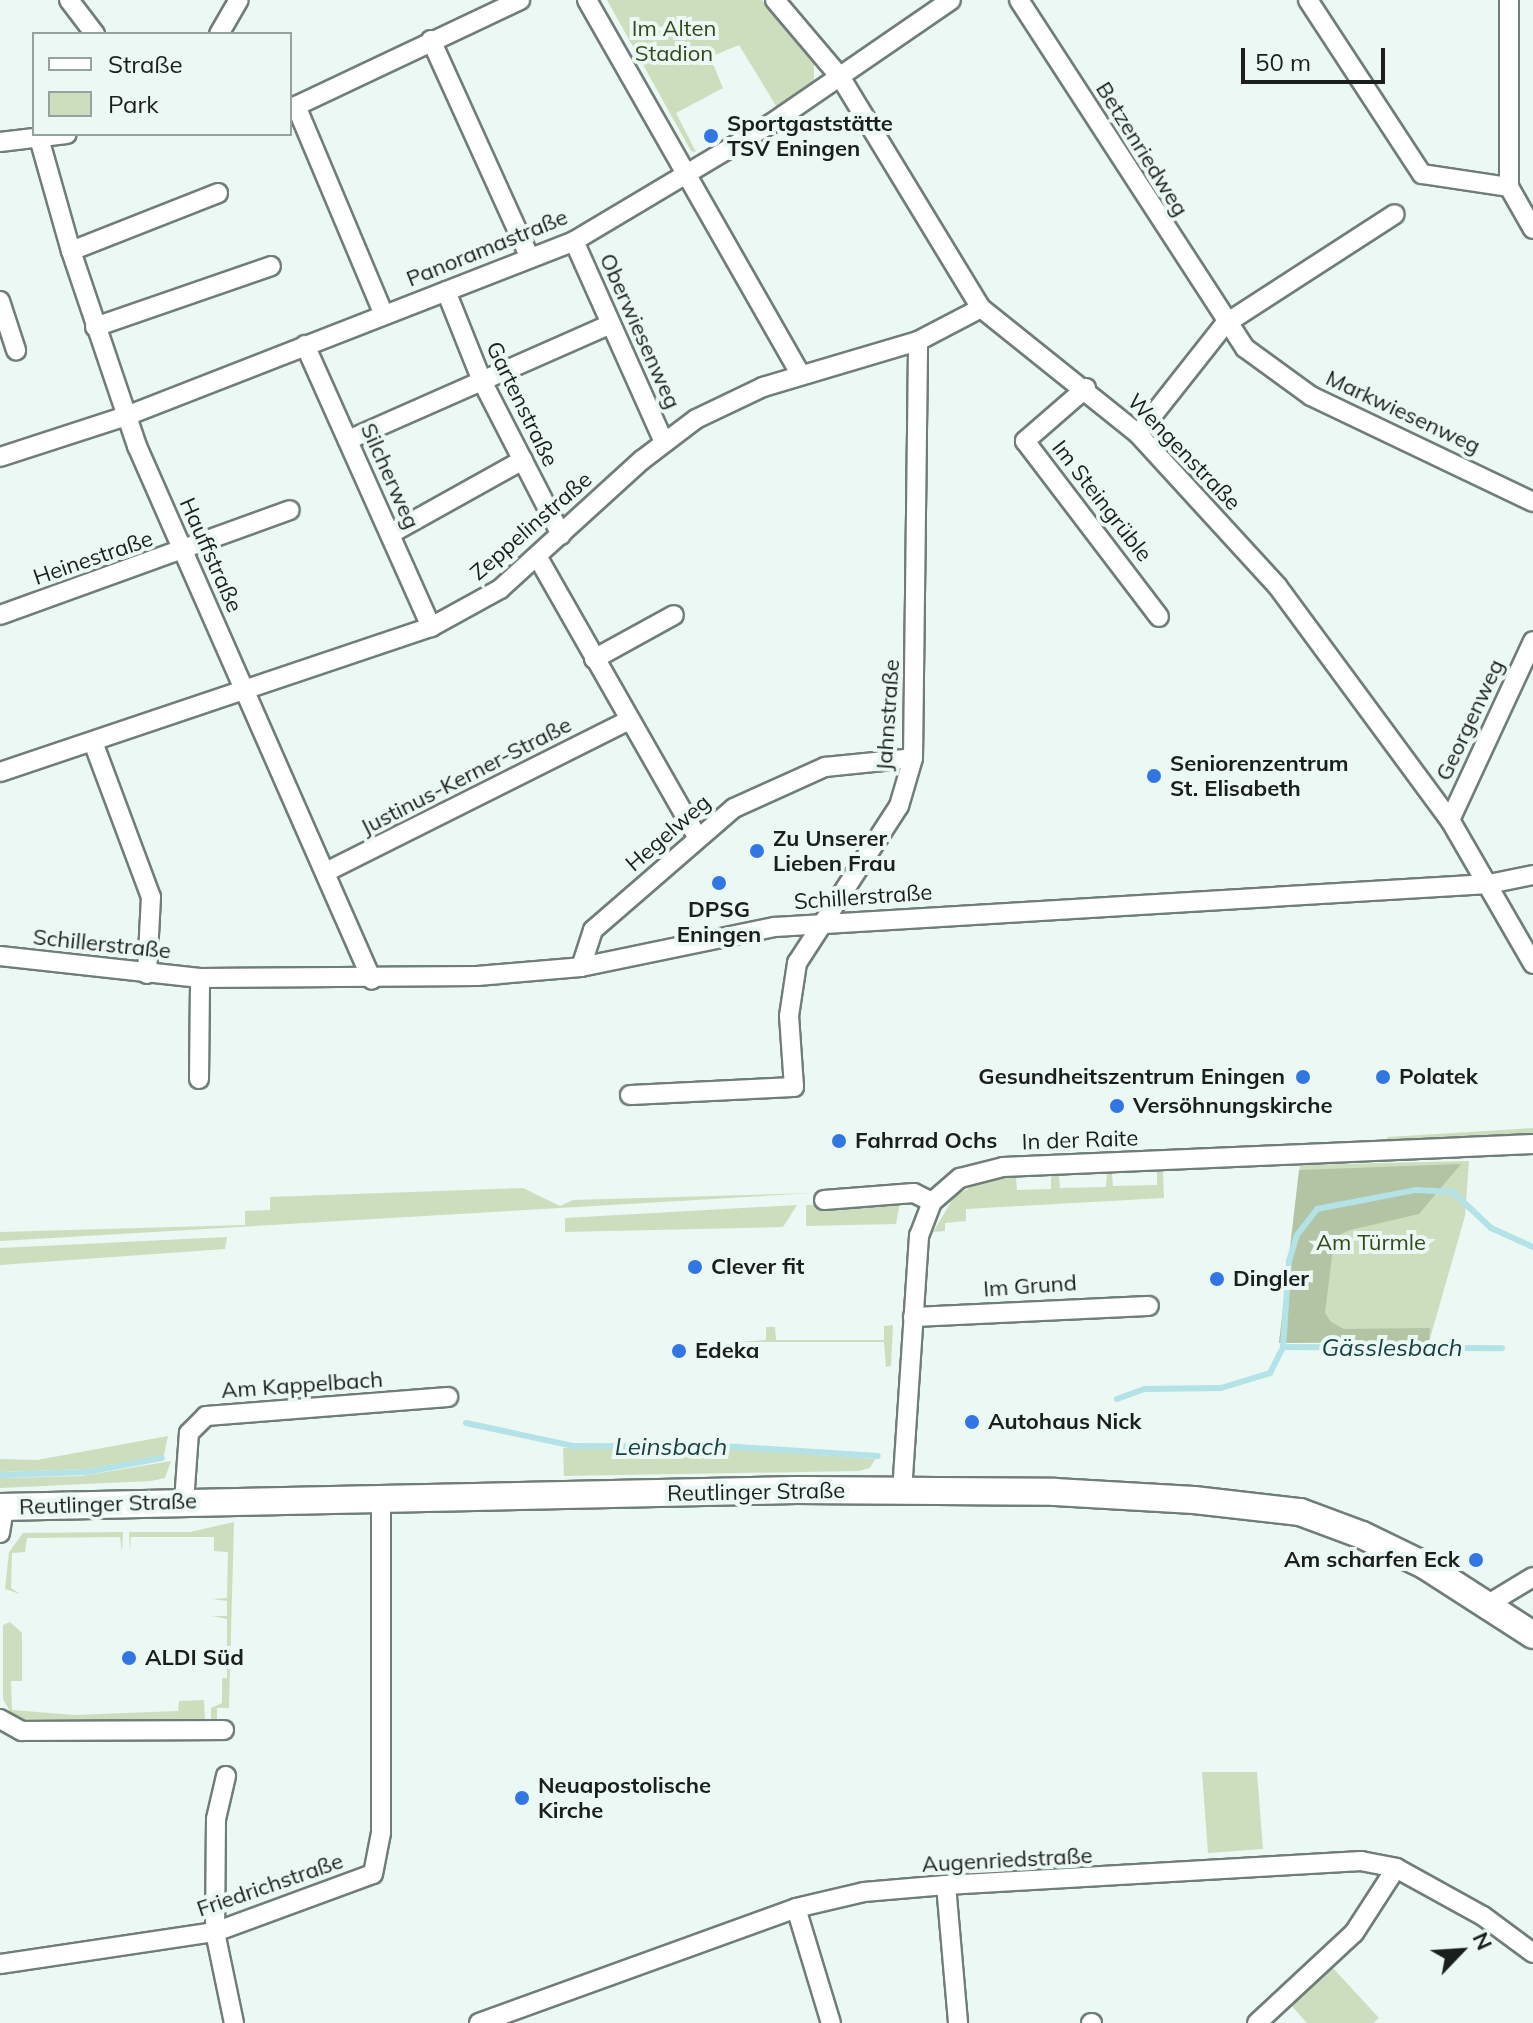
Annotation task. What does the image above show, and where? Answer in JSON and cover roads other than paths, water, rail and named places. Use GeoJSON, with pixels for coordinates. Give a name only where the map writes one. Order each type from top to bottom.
{"type":"FeatureCollection","features":[{"type":"Feature","properties":{"kind":"main road","name":"Reutlinger Straße"},"geometry":{"type":"LineString","coordinates":[[1,1516],[184,1502],[902,1492],[1134,1496],[1300,1512],[1408,1557],[1490,1603],[1533,1635]]}},
{"type":"Feature","properties":{"kind":"street"},"geometry":{"type":"LineString","coordinates":[[69,0],[93,32]]}},
{"type":"Feature","properties":{"kind":"street"},"geometry":{"type":"LineString","coordinates":[[220,32],[239,0]]}},
{"type":"Feature","properties":{"kind":"street"},"geometry":{"type":"LineString","coordinates":[[384,315],[296,106],[520,0]]}},
{"type":"Feature","properties":{"kind":"street"},"geometry":{"type":"LineString","coordinates":[[587,0],[690,174],[801,375]]}},
{"type":"Feature","properties":{"kind":"street","name":"Wengenstraße"},"geometry":{"type":"LineString","coordinates":[[775,0],[841,78],[981,308],[1086,388],[1138,434],[1278,587],[1450,820],[1533,964]]}},
{"type":"Feature","properties":{"kind":"street","name":"Panoramastraße"},"geometry":{"type":"LineString","coordinates":[[0,457],[126,416],[574,241],[690,174],[841,78],[951,0]]}},
{"type":"Feature","properties":{"kind":"street","name":"Betzenriedweg"},"geometry":{"type":"LineString","coordinates":[[1019,0],[1225,324]]}},
{"type":"Feature","properties":{"kind":"street"},"geometry":{"type":"LineString","coordinates":[[1308,0],[1422,174],[1468,185],[1509,187]]}},
{"type":"Feature","properties":{"kind":"street"},"geometry":{"type":"LineString","coordinates":[[1509,0],[1509,187],[1533,229]]}},
{"type":"Feature","properties":{"kind":"street"},"geometry":{"type":"LineString","coordinates":[[431,40],[530,258]]}},
{"type":"Feature","properties":{"kind":"street"},"geometry":{"type":"LineString","coordinates":[[0,142],[53,136]]}},
{"type":"Feature","properties":{"kind":"street","name":"Hauffstraße"},"geometry":{"type":"LineString","coordinates":[[39,138],[71,251],[126,416],[372,980]]}},
{"type":"Feature","properties":{"kind":"street"},"geometry":{"type":"LineString","coordinates":[[71,251],[218,193]]}},
{"type":"Feature","properties":{"kind":"street"},"geometry":{"type":"LineString","coordinates":[[1138,434],[1225,324],[1395,214]]}},
{"type":"Feature","properties":{"kind":"street","name":"Oberwiesenweg"},"geometry":{"type":"LineString","coordinates":[[574,241],[664,442]]}},
{"type":"Feature","properties":{"kind":"street"},"geometry":{"type":"LineString","coordinates":[[95,327],[271,266]]}},
{"type":"Feature","properties":{"kind":"street","name":"Gartenstraße"},"geometry":{"type":"LineString","coordinates":[[446,291],[482,381],[561,535]]}},
{"type":"Feature","properties":{"kind":"street"},"geometry":{"type":"LineString","coordinates":[[0,301],[16,350]]}},
{"type":"Feature","properties":{"kind":"street","name":"Zeppelinstraße"},"geometry":{"type":"LineString","coordinates":[[0,772],[246,693],[431,627],[486,598],[664,442],[730,400],[801,375],[918,341],[981,308]]}},
{"type":"Feature","properties":{"kind":"street"},"geometry":{"type":"LineString","coordinates":[[348,440],[611,324]]}},
{"type":"Feature","properties":{"kind":"street","name":"Markwiesenweg"},"geometry":{"type":"LineString","coordinates":[[1225,324],[1245,348],[1311,396],[1533,502]]}},
{"type":"Feature","properties":{"kind":"street","name":"Jahnstraße"},"geometry":{"type":"LineString","coordinates":[[630,1095],[794,1087],[789,1016],[797,963],[826,923],[899,806],[913,758],[918,341]]}},
{"type":"Feature","properties":{"kind":"street","name":"Silcherweg"},"geometry":{"type":"LineString","coordinates":[[305,345],[431,627]]}},
{"type":"Feature","properties":{"kind":"street","name":"Im Steingrüble"},"geometry":{"type":"LineString","coordinates":[[1086,388],[1025,441],[1159,617]]}},
{"type":"Feature","properties":{"kind":"street"},"geometry":{"type":"LineString","coordinates":[[390,534],[523,460]]}},
{"type":"Feature","properties":{"kind":"street","name":"Heinestraße"},"geometry":{"type":"LineString","coordinates":[[0,615],[184,552],[290,510]]}},
{"type":"Feature","properties":{"kind":"street"},"geometry":{"type":"LineString","coordinates":[[537,556],[627,721],[697,836]]}},
{"type":"Feature","properties":{"kind":"street"},"geometry":{"type":"LineString","coordinates":[[594,659],[674,615]]}},
{"type":"Feature","properties":{"kind":"street","name":"Georgenweg"},"geometry":{"type":"LineString","coordinates":[[1450,820],[1533,641]]}},
{"type":"Feature","properties":{"kind":"street","name":"Justinus-Kerner-Straße"},"geometry":{"type":"LineString","coordinates":[[326,872],[627,721]]}},
{"type":"Feature","properties":{"kind":"street"},"geometry":{"type":"LineString","coordinates":[[93,742],[151,897],[147,974]]}},
{"type":"Feature","properties":{"kind":"street","name":"Hegelweg"},"geometry":{"type":"LineString","coordinates":[[581,967],[593,930],[697,836],[734,808],[825,767],[913,758]]}},
{"type":"Feature","properties":{"kind":"street","name":"Schillerstraße"},"geometry":{"type":"LineString","coordinates":[[0,956],[200,978],[372,980],[581,967],[775,927],[1489,884],[1533,875]]}},
{"type":"Feature","properties":{"kind":"street"},"geometry":{"type":"LineString","coordinates":[[199,1079],[200,978]]}},
{"type":"Feature","properties":{"kind":"street","name":"In der Raite"},"geometry":{"type":"LineString","coordinates":[[932,1202],[960,1178],[1003,1167],[1533,1144]]}},
{"type":"Feature","properties":{"kind":"street"},"geometry":{"type":"LineString","coordinates":[[824,1200],[914,1193],[932,1202],[919,1236],[902,1492]]}},
{"type":"Feature","properties":{"kind":"street","name":"Im Grund"},"geometry":{"type":"LineString","coordinates":[[913,1317],[1149,1306]]}},
{"type":"Feature","properties":{"kind":"street","name":"Am Kappelbach"},"geometry":{"type":"LineString","coordinates":[[184,1502],[189,1433],[206,1416],[448,1397]]}},
{"type":"Feature","properties":{"kind":"street","name":"Friedrichstraße"},"geometry":{"type":"LineString","coordinates":[[0,1964],[215,1932],[373,1874],[381,1833],[381,1499]]}},
{"type":"Feature","properties":{"kind":"street"},"geometry":{"type":"LineString","coordinates":[[1490,1603],[1533,1577]]}},
{"type":"Feature","properties":{"kind":"street"},"geometry":{"type":"LineString","coordinates":[[0,1719],[22,1731],[224,1730]]}},
{"type":"Feature","properties":{"kind":"street"},"geometry":{"type":"LineString","coordinates":[[226,1776],[216,1819],[215,1932],[234,2023]]}},
{"type":"Feature","properties":{"kind":"street","name":"Augenriedstraße"},"geometry":{"type":"LineString","coordinates":[[479,2023],[796,1908],[864,1892],[946,1885],[1089,1881],[1292,1863],[1361,1861],[1396,1868],[1483,1916],[1533,1953]]}},
{"type":"Feature","properties":{"kind":"street"},"geometry":{"type":"LineString","coordinates":[[1257,2023],[1354,1933],[1396,1868]]}},
{"type":"Feature","properties":{"kind":"street"},"geometry":{"type":"LineString","coordinates":[[946,1885],[958,2023]]}},
{"type":"Feature","properties":{"kind":"street"},"geometry":{"type":"LineString","coordinates":[[796,1908],[831,2023]]}},
{"type":"Feature","properties":{"kind":"waterway","name":"Leinsbach"},"geometry":{"type":"LineString","coordinates":[[1117,1399],[1145,1389],[1221,1388],[1270,1373],[1283,1347],[1289,1261],[1297,1235],[1317,1209],[1416,1190],[1453,1192],[1491,1228],[1533,1247]]}},
{"type":"Feature","properties":{"kind":"waterway","name":"Gässlesbach"},"geometry":{"type":"LineString","coordinates":[[1283,1347],[1502,1348]]}},
{"type":"Feature","properties":{"kind":"waterway","name":"Leinsbach"},"geometry":{"type":"LineString","coordinates":[[466,1423],[573,1446],[738,1447],[878,1456]]}},
{"type":"Feature","properties":{"kind":"waterway","name":"Leinsbach"},"geometry":{"type":"LineString","coordinates":[[0,1475],[87,1472],[162,1458]]}},
{"type":"Feature","properties":{"kind":"place","name":"Sportgaststätte TSV Eningen"},"geometry":{"type":"Point","coordinates":[711,136]}},
{"type":"Feature","properties":{"kind":"place","name":"Seniorenzentrum St. Elisabeth"},"geometry":{"type":"Point","coordinates":[1154,776]}},
{"type":"Feature","properties":{"kind":"place","name":"Zu Unserer Lieben Frau"},"geometry":{"type":"Point","coordinates":[757,851]}},
{"type":"Feature","properties":{"kind":"place","name":"DPSG Eningen"},"geometry":{"type":"Point","coordinates":[719,883]}},
{"type":"Feature","properties":{"kind":"place","name":"Gesundheitszentrum Eningen"},"geometry":{"type":"Point","coordinates":[1303,1077]}},
{"type":"Feature","properties":{"kind":"place","name":"Polatek"},"geometry":{"type":"Point","coordinates":[1383,1077]}},
{"type":"Feature","properties":{"kind":"place","name":"Versöhnungskirche"},"geometry":{"type":"Point","coordinates":[1117,1106]}},
{"type":"Feature","properties":{"kind":"place","name":"Fahrrad Ochs"},"geometry":{"type":"Point","coordinates":[839,1141]}},
{"type":"Feature","properties":{"kind":"place","name":"Clever fit"},"geometry":{"type":"Point","coordinates":[695,1267]}},
{"type":"Feature","properties":{"kind":"place","name":"Dingler"},"geometry":{"type":"Point","coordinates":[1217,1279]}},
{"type":"Feature","properties":{"kind":"place","name":"Edeka"},"geometry":{"type":"Point","coordinates":[679,1351]}},
{"type":"Feature","properties":{"kind":"place","name":"Autohaus Nick"},"geometry":{"type":"Point","coordinates":[972,1422]}},
{"type":"Feature","properties":{"kind":"place","name":"Am scharfen Eck"},"geometry":{"type":"Point","coordinates":[1476,1560]}},
{"type":"Feature","properties":{"kind":"place","name":"ALDI Süd"},"geometry":{"type":"Point","coordinates":[129,1658]}},
{"type":"Feature","properties":{"kind":"place","name":"Neuapostolische Kirche"},"geometry":{"type":"Point","coordinates":[522,1798]}},
{"type":"Feature","properties":{"kind":"park label","name":"Im Alten Stadion"},"geometry":{"type":"Point","coordinates":[674,40]}},
{"type":"Feature","properties":{"kind":"park label","name":"Am Türmle"},"geometry":{"type":"Point","coordinates":[1371,1243]}}]}
